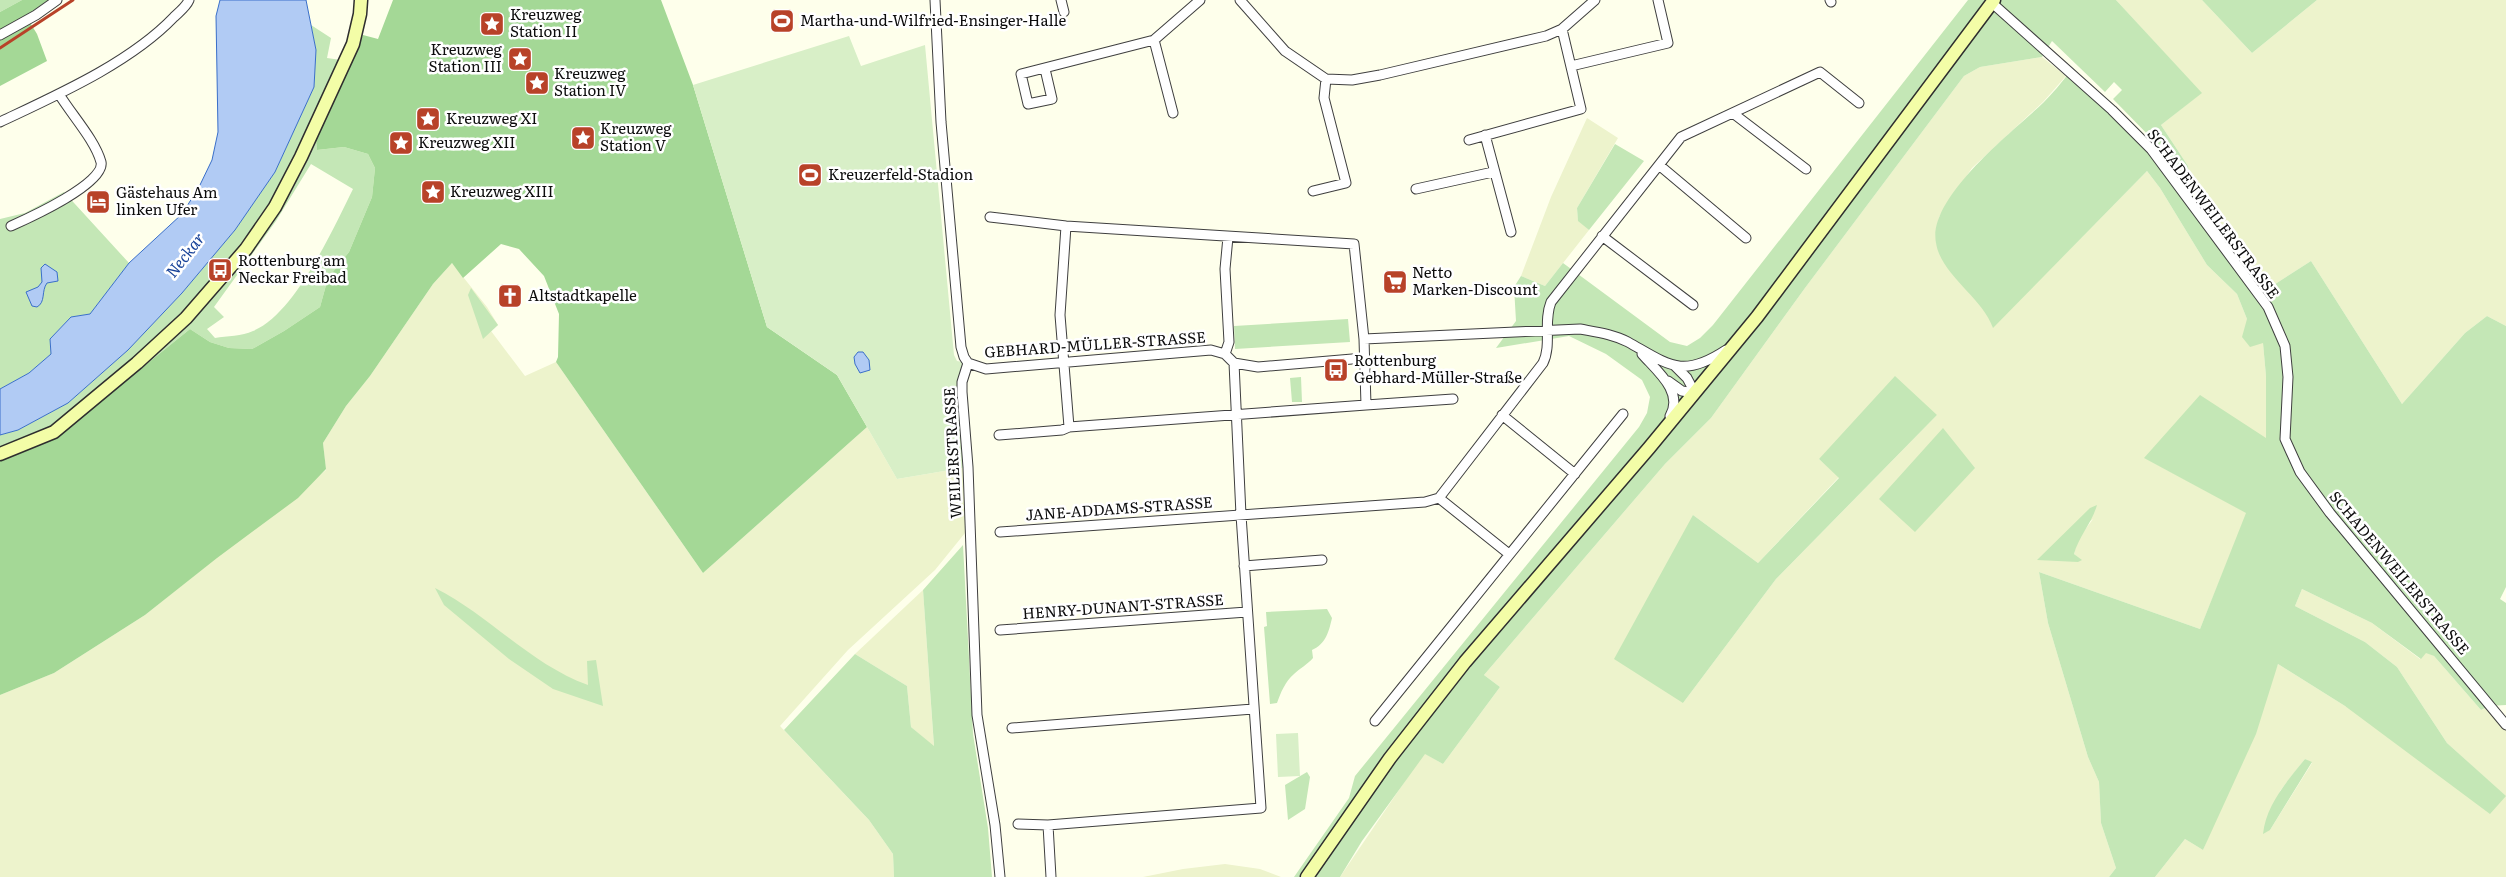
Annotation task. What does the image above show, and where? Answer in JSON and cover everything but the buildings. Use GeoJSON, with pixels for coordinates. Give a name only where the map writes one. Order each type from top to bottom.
{"type":"FeatureCollection","features":[{"type":"Feature","properties":{"kind":"main road"},"geometry":{"type":"LineString","coordinates":[[0,454],[54,432],[186,318],[246,249],[275,207],[301,157],[353,44],[360,14],[361,0]]}},
{"type":"Feature","properties":{"kind":"main road"},"geometry":{"type":"LineString","coordinates":[[1307,877],[1380,773],[1453,678],[1738,341],[1993,2]]}},
{"type":"Feature","properties":{"kind":"street"},"geometry":{"type":"LineString","coordinates":[[0,35],[36,15],[57,0]]}},
{"type":"Feature","properties":{"kind":"street"},"geometry":{"type":"LineString","coordinates":[[0,122],[59,94],[138,47],[161,30],[189,0]]}},
{"type":"Feature","properties":{"kind":"street","name":"WEILERSTRASSE"},"geometry":{"type":"LineString","coordinates":[[935,0],[948,214],[962,347],[968,364],[962,382],[962,392],[968,467],[977,715],[995,825],[1000,877]]}},
{"type":"Feature","properties":{"kind":"street"},"geometry":{"type":"LineString","coordinates":[[1061,0],[1064,12]]}},
{"type":"Feature","properties":{"kind":"street"},"geometry":{"type":"LineString","coordinates":[[1045,69],[1154,40],[1200,0]]}},
{"type":"Feature","properties":{"kind":"street"},"geometry":{"type":"LineString","coordinates":[[1240,0],[1285,51],[1326,79],[1352,80],[1546,36],[1562,29],[1595,0]]}},
{"type":"Feature","properties":{"kind":"street"},"geometry":{"type":"LineString","coordinates":[[1571,66],[1668,43],[1658,0]]}},
{"type":"Feature","properties":{"kind":"street","name":"SCHADENWEILERSTRASSE"},"geometry":{"type":"LineString","coordinates":[[1993,2],[2112,110],[2151,149],[2268,308],[2285,346],[2288,377],[2285,439],[2300,472],[2330,512],[2506,725]]}},
{"type":"Feature","properties":{"kind":"street"},"geometry":{"type":"LineString","coordinates":[[1468,140],[1581,110],[1562,29]]}},
{"type":"Feature","properties":{"kind":"street"},"geometry":{"type":"LineString","coordinates":[[1154,40],[1173,113]]}},
{"type":"Feature","properties":{"kind":"street"},"geometry":{"type":"LineString","coordinates":[[1509,554],[1438,498],[1543,363],[1547,356],[1548,310],[1602,236],[1681,137],[1734,114],[1820,72],[1859,103]]}},
{"type":"Feature","properties":{"kind":"street"},"geometry":{"type":"LineString","coordinates":[[1313,191],[1346,183],[1324,98],[1326,79]]}},
{"type":"Feature","properties":{"kind":"street"},"geometry":{"type":"LineString","coordinates":[[11,226],[63,199],[98,175],[102,165],[97,151],[59,94]]}},
{"type":"Feature","properties":{"kind":"street"},"geometry":{"type":"LineString","coordinates":[[1734,114],[1806,169]]}},
{"type":"Feature","properties":{"kind":"street"},"geometry":{"type":"LineString","coordinates":[[1485,136],[1511,232]]}},
{"type":"Feature","properties":{"kind":"street"},"geometry":{"type":"LineString","coordinates":[[1659,164],[1746,238]]}},
{"type":"Feature","properties":{"kind":"street"},"geometry":{"type":"LineString","coordinates":[[1416,189],[1494,172]]}},
{"type":"Feature","properties":{"kind":"street"},"geometry":{"type":"LineString","coordinates":[[990,217],[1066,226],[1354,244],[1364,339],[1366,405]]}},
{"type":"Feature","properties":{"kind":"street"},"geometry":{"type":"LineString","coordinates":[[1066,226],[1060,315],[1068,427]]}},
{"type":"Feature","properties":{"kind":"street"},"geometry":{"type":"LineString","coordinates":[[1602,236],[1693,305]]}},
{"type":"Feature","properties":{"kind":"street"},"geometry":{"type":"LineString","coordinates":[[1228,237],[1224,269],[1229,342],[1224,354],[1234,364],[1258,367],[1364,358]]}},
{"type":"Feature","properties":{"kind":"street"},"geometry":{"type":"LineString","coordinates":[[1364,339],[1580,329],[1599,332],[1615,336],[1639,350],[1675,366],[1687,378],[1695,393]]}},
{"type":"Feature","properties":{"kind":"street"},"geometry":{"type":"LineString","coordinates":[[1675,366],[1702,364],[1738,341]]}},
{"type":"Feature","properties":{"kind":"street","name":"GEBHARD-MÜLLER-STRASSE"},"geometry":{"type":"LineString","coordinates":[[968,364],[986,369],[1211,350],[1224,354]]}},
{"type":"Feature","properties":{"kind":"street"},"geometry":{"type":"LineString","coordinates":[[1639,350],[1663,377],[1682,391],[1695,393]]}},
{"type":"Feature","properties":{"kind":"street"},"geometry":{"type":"LineString","coordinates":[[1018,824],[1048,824],[1261,808],[1244,566],[1234,364]]}},
{"type":"Feature","properties":{"kind":"street"},"geometry":{"type":"LineString","coordinates":[[1661,434],[1674,408],[1675,399],[1663,377]]}},
{"type":"Feature","properties":{"kind":"street"},"geometry":{"type":"LineString","coordinates":[[999,435],[1062,430],[1068,427],[1236,413],[1453,399]]}},
{"type":"Feature","properties":{"kind":"street"},"geometry":{"type":"LineString","coordinates":[[1375,720],[1624,414]]}},
{"type":"Feature","properties":{"kind":"street"},"geometry":{"type":"LineString","coordinates":[[1502,416],[1575,474]]}},
{"type":"Feature","properties":{"kind":"street","name":"JANE-ADDAMS-STRASSE"},"geometry":{"type":"LineString","coordinates":[[1000,532],[1424,502],[1438,498]]}},
{"type":"Feature","properties":{"kind":"street"},"geometry":{"type":"LineString","coordinates":[[1244,566],[1322,560]]}},
{"type":"Feature","properties":{"kind":"street","name":"HENRY-DUNANT-STRASSE"},"geometry":{"type":"LineString","coordinates":[[1000,630],[1247,612]]}},
{"type":"Feature","properties":{"kind":"street"},"geometry":{"type":"LineString","coordinates":[[1012,728],[1253,709]]}},
{"type":"Feature","properties":{"kind":"street"},"geometry":{"type":"LineString","coordinates":[[1048,824],[1051,877]]}},
{"type":"Feature","properties":{"kind":"green space"},"geometry":{"type":"Polygon","coordinates":[[[0,0],[22,0],[0,12],[0,0]]]}},
{"type":"Feature","properties":{"kind":"green space"},"geometry":{"type":"Polygon","coordinates":[[[22,0],[48,0],[26,16],[37,34],[47,61],[0,86],[0,12],[22,0]]]}},
{"type":"Feature","properties":{"kind":"green space"},"geometry":{"type":"Polygon","coordinates":[[[393,0],[661,0],[693,85],[767,327],[837,375],[867,427],[703,573],[556,362],[558,357],[559,314],[544,276],[519,249],[501,244],[463,278],[452,263],[433,284],[370,376],[346,406],[323,443],[326,469],[298,498],[217,558],[145,615],[54,673],[0,695],[0,461],[45,442],[76,421],[190,329],[210,342],[229,348],[252,349],[284,331],[320,307],[328,278],[349,252],[372,197],[375,168],[368,154],[344,147],[317,150],[316,140],[363,35],[378,39],[393,0]]]}},
{"type":"Feature","properties":{"kind":"green space"},"geometry":{"type":"Polygon","coordinates":[[[1968,0],[2116,0],[2202,93],[2161,125],[2188,166],[2189,181],[2158,145],[2113,99],[2122,90],[2114,82],[2105,92],[2052,41],[2042,57],[1980,67],[1964,76],[1805,288],[1711,418],[1665,464],[1484,675],[1500,687],[1443,764],[1425,754],[1362,841],[1340,877],[1294,877],[1349,798],[1355,776],[1639,427],[1647,413],[1650,397],[1642,380],[1606,354],[1569,336],[1496,348],[1516,321],[1514,287],[1521,276],[1545,286],[1563,263],[1670,342],[1687,346],[1700,338],[1713,325],[1968,0]]]}},
{"type":"Feature","properties":{"kind":"green space"},"geometry":{"type":"Polygon","coordinates":[[[2116,0],[2202,0],[2252,53],[2317,0],[2506,0],[2506,326],[2487,316],[2465,333],[2402,404],[2311,261],[2269,288],[2189,181],[2188,166],[2161,125],[2201,93],[2116,0]]]}},
{"type":"Feature","properties":{"kind":"green space"},"geometry":{"type":"Polygon","coordinates":[[[2202,0],[2317,0],[2252,53],[2202,0]]]}},
{"type":"Feature","properties":{"kind":"green space"},"geometry":{"type":"Polygon","coordinates":[[[311,25],[331,38],[327,58],[341,60],[353,33],[363,35],[316,140],[317,150],[344,147],[368,154],[375,168],[372,197],[349,252],[328,278],[320,307],[284,331],[252,349],[229,348],[210,342],[190,329],[76,421],[45,442],[0,461],[0,435],[18,430],[68,403],[128,350],[182,293],[235,230],[275,172],[314,87],[316,50],[311,25]],[[311,164],[276,221],[214,307],[224,317],[207,329],[215,338],[249,333],[269,322],[284,307],[298,289],[324,247],[353,189],[311,164]]]}},
{"type":"Feature","properties":{"kind":"green space"},"geometry":{"type":"Polygon","coordinates":[[[849,36],[861,66],[925,45],[954,355],[957,361],[968,363],[962,382],[968,467],[897,479],[837,375],[767,327],[693,85],[849,36]]]}},
{"type":"Feature","properties":{"kind":"green space"},"geometry":{"type":"Polygon","coordinates":[[[2042,57],[2066,76],[2043,102],[1972,168],[1939,217],[1936,243],[1988,314],[1993,327],[2147,171],[2160,188],[2207,265],[2237,294],[2247,319],[2263,343],[2266,376],[2266,438],[2145,458],[2247,513],[2200,629],[2039,572],[2048,623],[2088,757],[2099,782],[2101,823],[2116,868],[2109,877],[1340,877],[1424,753],[1443,764],[1500,687],[1484,675],[1665,464],[1711,418],[1805,288],[1964,76],[1980,67],[2042,57]],[[1937,415],[1819,459],[1839,477],[1758,563],[1693,515],[1683,703],[1776,579],[1937,415]],[[2093,519],[2038,560],[2081,560],[2074,554],[2078,539],[2093,519]]]}},
{"type":"Feature","properties":{"kind":"green space"},"geometry":{"type":"Polygon","coordinates":[[[2069,73],[2151,149],[2236,264],[2269,288],[2311,261],[2402,404],[2465,333],[2487,316],[2506,326],[2506,587],[2500,599],[2506,603],[2506,705],[2489,706],[2481,710],[2434,656],[2426,653],[2421,659],[2372,623],[2302,589],[2295,606],[2365,642],[2397,667],[2447,743],[2506,796],[2490,814],[2345,706],[2278,664],[2256,734],[2203,850],[2185,839],[2155,877],[2109,877],[2116,868],[2101,823],[2099,782],[2088,757],[2048,623],[2039,572],[2200,629],[2246,513],[2144,458],[2200,395],[2266,438],[2266,376],[2263,343],[2250,347],[2242,337],[2247,319],[2237,294],[2207,265],[2160,188],[2147,171],[1993,328],[1980,306],[1945,265],[1939,255],[1936,243],[1937,225],[1945,206],[1958,186],[1975,166],[2044,102],[2069,73]]]}},
{"type":"Feature","properties":{"kind":"green space"},"geometry":{"type":"Polygon","coordinates":[[[1587,118],[1618,138],[1577,208],[1578,220],[1589,230],[1545,286],[1521,276],[1551,197],[1587,118]]]}},
{"type":"Feature","properties":{"kind":"green space"},"geometry":{"type":"Polygon","coordinates":[[[1615,144],[1644,161],[1589,230],[1578,221],[1577,208],[1615,144]]]}},
{"type":"Feature","properties":{"kind":"green space"},"geometry":{"type":"Polygon","coordinates":[[[64,192],[129,263],[90,314],[71,317],[50,339],[51,354],[29,373],[0,389],[0,219],[25,213],[64,192]]]}},
{"type":"Feature","properties":{"kind":"green space"},"geometry":{"type":"Polygon","coordinates":[[[452,263],[487,307],[498,325],[491,331],[525,376],[556,362],[703,573],[867,427],[897,479],[968,467],[971,531],[965,533],[935,570],[848,650],[780,726],[869,820],[893,854],[894,877],[0,877],[0,695],[54,673],[145,615],[326,470],[323,443],[346,406],[370,376],[433,284],[452,263]]]}},
{"type":"Feature","properties":{"kind":"green space"},"geometry":{"type":"Polygon","coordinates":[[[471,288],[498,325],[483,339],[468,295],[471,288]]]}},
{"type":"Feature","properties":{"kind":"green space"},"geometry":{"type":"Polygon","coordinates":[[[1348,319],[1350,342],[1235,349],[1234,326],[1348,319]]]}},
{"type":"Feature","properties":{"kind":"green space"},"geometry":{"type":"Polygon","coordinates":[[[1895,376],[1937,415],[1776,579],[1683,703],[1614,659],[1693,515],[1758,563],[1839,478],[1819,459],[1895,376]]]}},
{"type":"Feature","properties":{"kind":"green space"},"geometry":{"type":"Polygon","coordinates":[[[1301,377],[1302,402],[1292,402],[1290,378],[1301,377]]]}},
{"type":"Feature","properties":{"kind":"green space"},"geometry":{"type":"Polygon","coordinates":[[[1943,428],[1975,468],[1915,532],[1879,499],[1943,428]]]}},
{"type":"Feature","properties":{"kind":"green space"},"geometry":{"type":"Polygon","coordinates":[[[2097,505],[2074,554],[2082,560],[2078,562],[2037,560],[2090,508],[2097,505]]]}},
{"type":"Feature","properties":{"kind":"green space"},"geometry":{"type":"Polygon","coordinates":[[[963,545],[973,734],[988,828],[992,877],[894,877],[893,854],[869,820],[784,730],[855,654],[907,686],[911,727],[934,746],[923,590],[963,545]]]}},
{"type":"Feature","properties":{"kind":"green space"},"geometry":{"type":"Polygon","coordinates":[[[435,588],[474,612],[547,665],[567,676],[588,685],[587,661],[596,660],[603,706],[553,689],[509,659],[444,605],[435,588]]]}},
{"type":"Feature","properties":{"kind":"green space"},"geometry":{"type":"Polygon","coordinates":[[[2302,589],[2372,623],[2420,659],[2426,652],[2434,656],[2481,710],[2489,706],[2506,729],[2506,877],[2155,877],[2185,839],[2203,850],[2278,664],[2345,706],[2505,796],[2447,743],[2397,667],[2365,642],[2295,606],[2302,589]],[[2305,759],[2280,791],[2270,830],[2312,763],[2305,759]]]}},
{"type":"Feature","properties":{"kind":"green space"},"geometry":{"type":"Polygon","coordinates":[[[923,590],[934,747],[911,727],[907,686],[855,654],[923,590]]]}},
{"type":"Feature","properties":{"kind":"green space"},"geometry":{"type":"Polygon","coordinates":[[[1327,609],[1332,618],[1324,641],[1312,650],[1313,658],[1288,680],[1277,703],[1270,704],[1264,627],[1267,626],[1266,612],[1327,609]]]}},
{"type":"Feature","properties":{"kind":"green space"},"geometry":{"type":"Polygon","coordinates":[[[1298,733],[1300,776],[1278,777],[1276,734],[1298,733]]]}},
{"type":"Feature","properties":{"kind":"green space"},"geometry":{"type":"Polygon","coordinates":[[[2305,759],[2312,762],[2270,830],[2263,834],[2268,813],[2278,794],[2305,759]]]}},
{"type":"Feature","properties":{"kind":"green space"},"geometry":{"type":"Polygon","coordinates":[[[1307,772],[1310,777],[1305,809],[1288,820],[1285,785],[1307,772]]]}},
{"type":"Feature","properties":{"kind":"green space"},"geometry":{"type":"Polygon","coordinates":[[[1225,864],[1260,869],[1281,877],[1143,877],[1183,869],[1225,864]]]}},
{"type":"Feature","properties":{"kind":"water","name":"Neckar"},"geometry":{"type":"Polygon","coordinates":[[[220,0],[306,0],[316,50],[314,87],[275,172],[235,230],[182,293],[128,350],[68,403],[18,430],[0,435],[0,389],[29,373],[51,354],[50,339],[71,317],[90,314],[129,263],[182,214],[199,187],[212,160],[218,132],[216,16],[220,0]]]}},
{"type":"Feature","properties":{"kind":"water"},"geometry":{"type":"Polygon","coordinates":[[[45,264],[57,272],[58,281],[47,283],[42,302],[37,307],[32,306],[26,292],[38,287],[42,282],[41,268],[45,264]]]}},
{"type":"Feature","properties":{"kind":"water"},"geometry":{"type":"Polygon","coordinates":[[[858,352],[863,352],[869,360],[870,370],[860,373],[855,364],[854,357],[858,352]]]}},
{"type":"Feature","properties":{"kind":"railway"},"geometry":{"type":"LineString","coordinates":[[0,48],[73,0]]}},
{"type":"Feature","properties":{"kind":"place","name":"Martha-und-Wilfried-Ensinger-Halle"},"geometry":{"type":"Point","coordinates":[782,21]}},
{"type":"Feature","properties":{"kind":"place","name":"Kreuzweg Station II"},"geometry":{"type":"Point","coordinates":[492,24]}},
{"type":"Feature","properties":{"kind":"place","name":"Kreuzweg Station III"},"geometry":{"type":"Point","coordinates":[520,59]}},
{"type":"Feature","properties":{"kind":"place","name":"Kreuzweg Station IV"},"geometry":{"type":"Point","coordinates":[537,83]}},
{"type":"Feature","properties":{"kind":"place","name":"Kreuzweg XI"},"geometry":{"type":"Point","coordinates":[428,119]}},
{"type":"Feature","properties":{"kind":"place","name":"Kreuzweg Station V"},"geometry":{"type":"Point","coordinates":[583,138]}},
{"type":"Feature","properties":{"kind":"place","name":"Kreuzweg XII"},"geometry":{"type":"Point","coordinates":[401,143]}},
{"type":"Feature","properties":{"kind":"place","name":"Kreuzerfeld-Stadion"},"geometry":{"type":"Point","coordinates":[810,175]}},
{"type":"Feature","properties":{"kind":"place","name":"Kreuzweg XIII"},"geometry":{"type":"Point","coordinates":[433,192]}},
{"type":"Feature","properties":{"kind":"place","name":"Gästehaus Am linken Ufer"},"geometry":{"type":"Point","coordinates":[98,202]}},
{"type":"Feature","properties":{"kind":"place","name":"Rottenburg am Neckar Freibad"},"geometry":{"type":"Point","coordinates":[220,270]}},
{"type":"Feature","properties":{"kind":"place","name":"Netto Marken-Discount"},"geometry":{"type":"Point","coordinates":[1395,282]}},
{"type":"Feature","properties":{"kind":"place","name":"Altstadtkapelle"},"geometry":{"type":"Point","coordinates":[510,296]}},
{"type":"Feature","properties":{"kind":"place","name":"Rottenburg Gebhard-Müller-Straße"},"geometry":{"type":"Point","coordinates":[1336,370]}}]}
